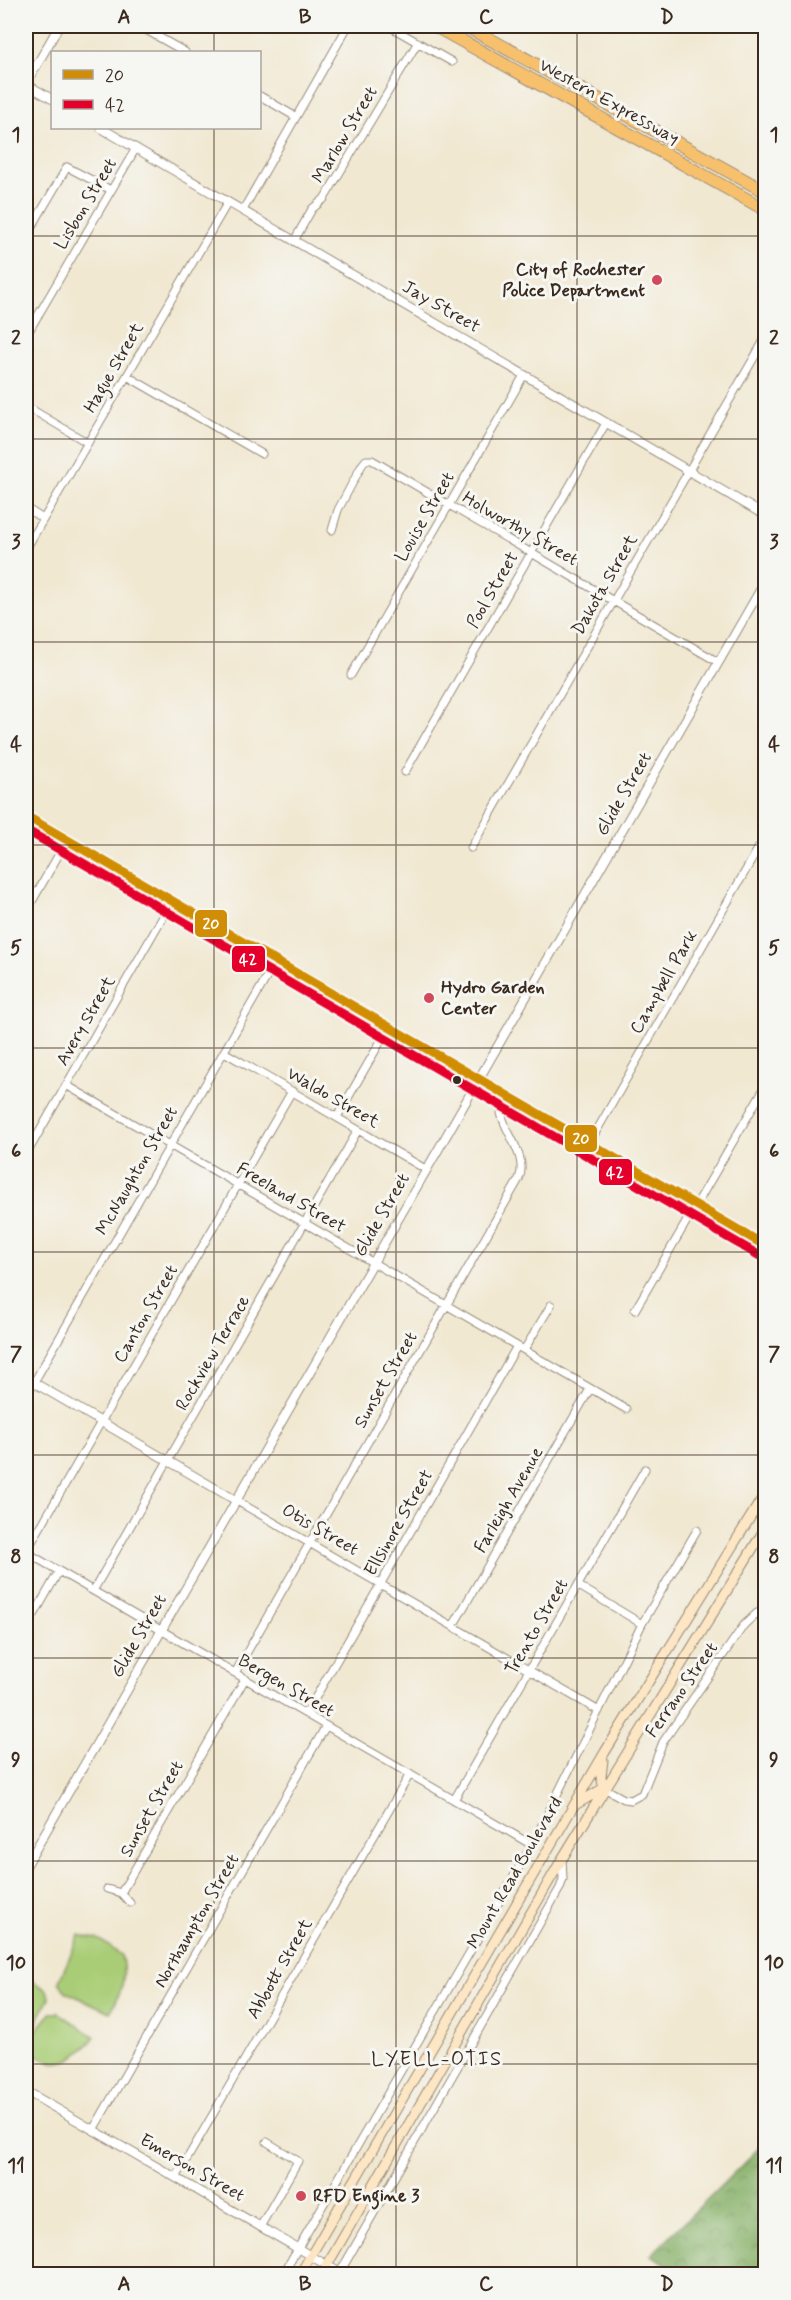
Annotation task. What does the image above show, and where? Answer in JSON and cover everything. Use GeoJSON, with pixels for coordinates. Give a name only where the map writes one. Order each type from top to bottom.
{"type":"FeatureCollection","features":[{"type":"Feature","properties":{"kind":"highway","name":"Western Expressway"},"geometry":{"type":"LineString","coordinates":[[434,26],[765,210]]}},
{"type":"Feature","properties":{"kind":"highway","name":"Western Expressway"},"geometry":{"type":"LineString","coordinates":[[466,26],[765,192]]}},
{"type":"Feature","properties":{"kind":"main road"},"geometry":{"type":"LineString","coordinates":[[26,816],[765,1246]]}},
{"type":"Feature","properties":{"kind":"main road","name":"Mount Read Boulevard"},"geometry":{"type":"LineString","coordinates":[[300,2274],[605,1752],[765,1492]]}},
{"type":"Feature","properties":{"kind":"main road","name":"Mount Read Boulevard"},"geometry":{"type":"LineString","coordinates":[[325,2270],[604,1788],[765,1527]]}},
{"type":"Feature","properties":{"kind":"main road"},"geometry":{"type":"LineString","coordinates":[[573,1806],[604,1788],[601,1777],[605,1752]]}},
{"type":"Feature","properties":{"kind":"street"},"geometry":{"type":"LineString","coordinates":[[51,98],[26,84],[59,26]]}},
{"type":"Feature","properties":{"kind":"street"},"geometry":{"type":"LineString","coordinates":[[139,26],[183,51]]}},
{"type":"Feature","properties":{"kind":"street"},"geometry":{"type":"LineString","coordinates":[[243,210],[348,26]]}},
{"type":"Feature","properties":{"kind":"street"},"geometry":{"type":"LineString","coordinates":[[388,26],[452,62]]}},
{"type":"Feature","properties":{"kind":"street","name":"Marlow Street"},"geometry":{"type":"LineString","coordinates":[[294,241],[312,209],[324,198],[418,42]]}},
{"type":"Feature","properties":{"kind":"street"},"geometry":{"type":"LineString","coordinates":[[261,97],[296,117]]}},
{"type":"Feature","properties":{"kind":"street","name":"Jay Street"},"geometry":{"type":"LineString","coordinates":[[103,129],[765,516]]}},
{"type":"Feature","properties":{"kind":"street","name":"Lisbon Street"},"geometry":{"type":"LineString","coordinates":[[26,336],[136,148]]}},
{"type":"Feature","properties":{"kind":"street"},"geometry":{"type":"LineString","coordinates":[[26,237],[67,166],[111,190]]}},
{"type":"Feature","properties":{"kind":"street","name":"Hague Street"},"geometry":{"type":"LineString","coordinates":[[26,549],[228,202]]}},
{"type":"Feature","properties":{"kind":"street","name":"Dakota Street"},"geometry":{"type":"LineString","coordinates":[[471,848],[765,337]]}},
{"type":"Feature","properties":{"kind":"street","name":"Louise Street"},"geometry":{"type":"LineString","coordinates":[[351,675],[524,375]]}},
{"type":"Feature","properties":{"kind":"street"},"geometry":{"type":"LineString","coordinates":[[127,376],[262,454]]}},
{"type":"Feature","properties":{"kind":"street"},"geometry":{"type":"LineString","coordinates":[[26,406],[88,442]]}},
{"type":"Feature","properties":{"kind":"street","name":"Pool Street"},"geometry":{"type":"LineString","coordinates":[[405,772],[606,423]]}},
{"type":"Feature","properties":{"kind":"street","name":"Holworthy Street"},"geometry":{"type":"LineString","coordinates":[[332,530],[340,507],[362,465],[368,459],[718,662]]}},
{"type":"Feature","properties":{"kind":"street"},"geometry":{"type":"LineString","coordinates":[[26,508],[43,519]]}},
{"type":"Feature","properties":{"kind":"street","name":"Glide Street"},"geometry":{"type":"LineString","coordinates":[[26,1866],[765,580]]}},
{"type":"Feature","properties":{"kind":"street","name":"Campbell Park"},"geometry":{"type":"LineString","coordinates":[[589,1144],[765,836]]}},
{"type":"Feature","properties":{"kind":"street"},"geometry":{"type":"LineString","coordinates":[[26,912],[67,840]]}},
{"type":"Feature","properties":{"kind":"street","name":"Avery Street"},"geometry":{"type":"LineString","coordinates":[[26,1155],[172,901]]}},
{"type":"Feature","properties":{"kind":"street","name":"McNaughton Street"},"geometry":{"type":"LineString","coordinates":[[26,1396],[29,1381],[170,1145],[276,961]]}},
{"type":"Feature","properties":{"kind":"street"},"geometry":{"type":"LineString","coordinates":[[337,1117],[389,1027]]}},
{"type":"Feature","properties":{"kind":"street","name":"Waldo Street"},"geometry":{"type":"LineString","coordinates":[[224,1052],[427,1170]]}},
{"type":"Feature","properties":{"kind":"street","name":"Freeland Street"},"geometry":{"type":"LineString","coordinates":[[66,1085],[626,1409]]}},
{"type":"Feature","properties":{"kind":"street"},"geometry":{"type":"LineString","coordinates":[[635,1310],[765,1085]]}},
{"type":"Feature","properties":{"kind":"street","name":"Canton Street"},"geometry":{"type":"LineString","coordinates":[[26,1552],[292,1092]]}},
{"type":"Feature","properties":{"kind":"street","name":"Sunset Street"},"geometry":{"type":"LineString","coordinates":[[235,1673],[520,1175],[520,1159],[501,1113],[508,1096]]}},
{"type":"Feature","properties":{"kind":"street","name":"Rockview Terrace"},"geometry":{"type":"LineString","coordinates":[[93,1591],[358,1130]]}},
{"type":"Feature","properties":{"kind":"street","name":"Ellsinore Street"},"geometry":{"type":"LineString","coordinates":[[306,1714],[521,1348],[551,1305]]}},
{"type":"Feature","properties":{"kind":"street","name":"Otis Street"},"geometry":{"type":"LineString","coordinates":[[29,1381],[599,1711]]}},
{"type":"Feature","properties":{"kind":"street","name":"Farleigh Avenue"},"geometry":{"type":"LineString","coordinates":[[453,1626],[590,1389]]}},
{"type":"Feature","properties":{"kind":"street","name":"Trento Street"},"geometry":{"type":"LineString","coordinates":[[453,1800],[645,1469]]}},
{"type":"Feature","properties":{"kind":"street","name":"Mount Read Boulevard"},"geometry":{"type":"LineString","coordinates":[[283,2274],[532,1845],[642,1624],[697,1530]]}},
{"type":"Feature","properties":{"kind":"street","name":"Bergen Street"},"geometry":{"type":"LineString","coordinates":[[26,1552],[532,1845]]}},
{"type":"Feature","properties":{"kind":"street"},"geometry":{"type":"LineString","coordinates":[[26,1629],[59,1571]]}},
{"type":"Feature","properties":{"kind":"street"},"geometry":{"type":"LineString","coordinates":[[579,1586],[642,1624]]}},
{"type":"Feature","properties":{"kind":"street","name":"Ferrano Street"},"geometry":{"type":"LineString","coordinates":[[604,1788],[624,1799],[631,1800],[642,1794],[663,1742],[744,1625],[757,1613],[765,1610]]}},
{"type":"Feature","properties":{"kind":"street","name":"Sunset Street"},"geometry":{"type":"LineString","coordinates":[[121,1893],[245,1679]]}},
{"type":"Feature","properties":{"kind":"street","name":"Northampton Street"},"geometry":{"type":"LineString","coordinates":[[93,2130],[326,1726]]}},
{"type":"Feature","properties":{"kind":"street","name":"Abbott Street"},"geometry":{"type":"LineString","coordinates":[[176,2178],[410,1774]]}},
{"type":"Feature","properties":{"kind":"street","name":"Mount Read Boulevard"},"geometry":{"type":"LineString","coordinates":[[340,2274],[560,1888],[564,1879],[562,1859]]}},
{"type":"Feature","properties":{"kind":"street"},"geometry":{"type":"LineString","coordinates":[[107,1889],[121,1893],[130,1903]]}},
{"type":"Feature","properties":{"kind":"street","name":"Emerson Street"},"geometry":{"type":"LineString","coordinates":[[26,2091],[299,2249],[325,2270],[340,2274]]}},
{"type":"Feature","properties":{"kind":"street"},"geometry":{"type":"LineString","coordinates":[[260,2227],[298,2161],[267,2142]]}},
{"type":"Feature","properties":{"kind":"green space"},"geometry":{"type":"Polygon","coordinates":[[[79,1935],[100,1940],[121,1955],[124,1971],[122,1985],[110,2012],[66,1992],[59,1982],[79,1935]]]}},
{"type":"Feature","properties":{"kind":"green space"},"geometry":{"type":"Polygon","coordinates":[[[26,1977],[47,1990],[49,1998],[30,2035],[26,2032],[26,1977]]]}},
{"type":"Feature","properties":{"kind":"green space"},"geometry":{"type":"Polygon","coordinates":[[[51,2013],[59,2013],[95,2037],[78,2053],[62,2062],[45,2060],[26,2044],[51,2013]]]}},
{"type":"Feature","properties":{"kind":"green space"},"geometry":{"type":"Polygon","coordinates":[[[765,2142],[765,2274],[684,2274],[651,2255],[765,2142]]]}},
{"type":"Feature","properties":{"kind":"transit line","name":"20"},"geometry":{"type":"LineString","coordinates":[[26,816],[766,1246]]}},
{"type":"Feature","properties":{"kind":"transit line","name":"42"},"geometry":{"type":"LineString","coordinates":[[26,830],[760,1256]]}},
{"type":"Feature","properties":{"kind":"place","name":"City of Rochester Police Department"},"geometry":{"type":"Point","coordinates":[657,280]}},
{"type":"Feature","properties":{"kind":"place","name":"Hydro Garden Center"},"geometry":{"type":"Point","coordinates":[429,998]}},
{"type":"Feature","properties":{"kind":"place","name":"RFD Engine 3"},"geometry":{"type":"Point","coordinates":[301,2196]}},
{"type":"Feature","properties":{"kind":"district","name":"LYELL-OTIS"},"geometry":{"type":"Point","coordinates":[437,2059]}}]}
